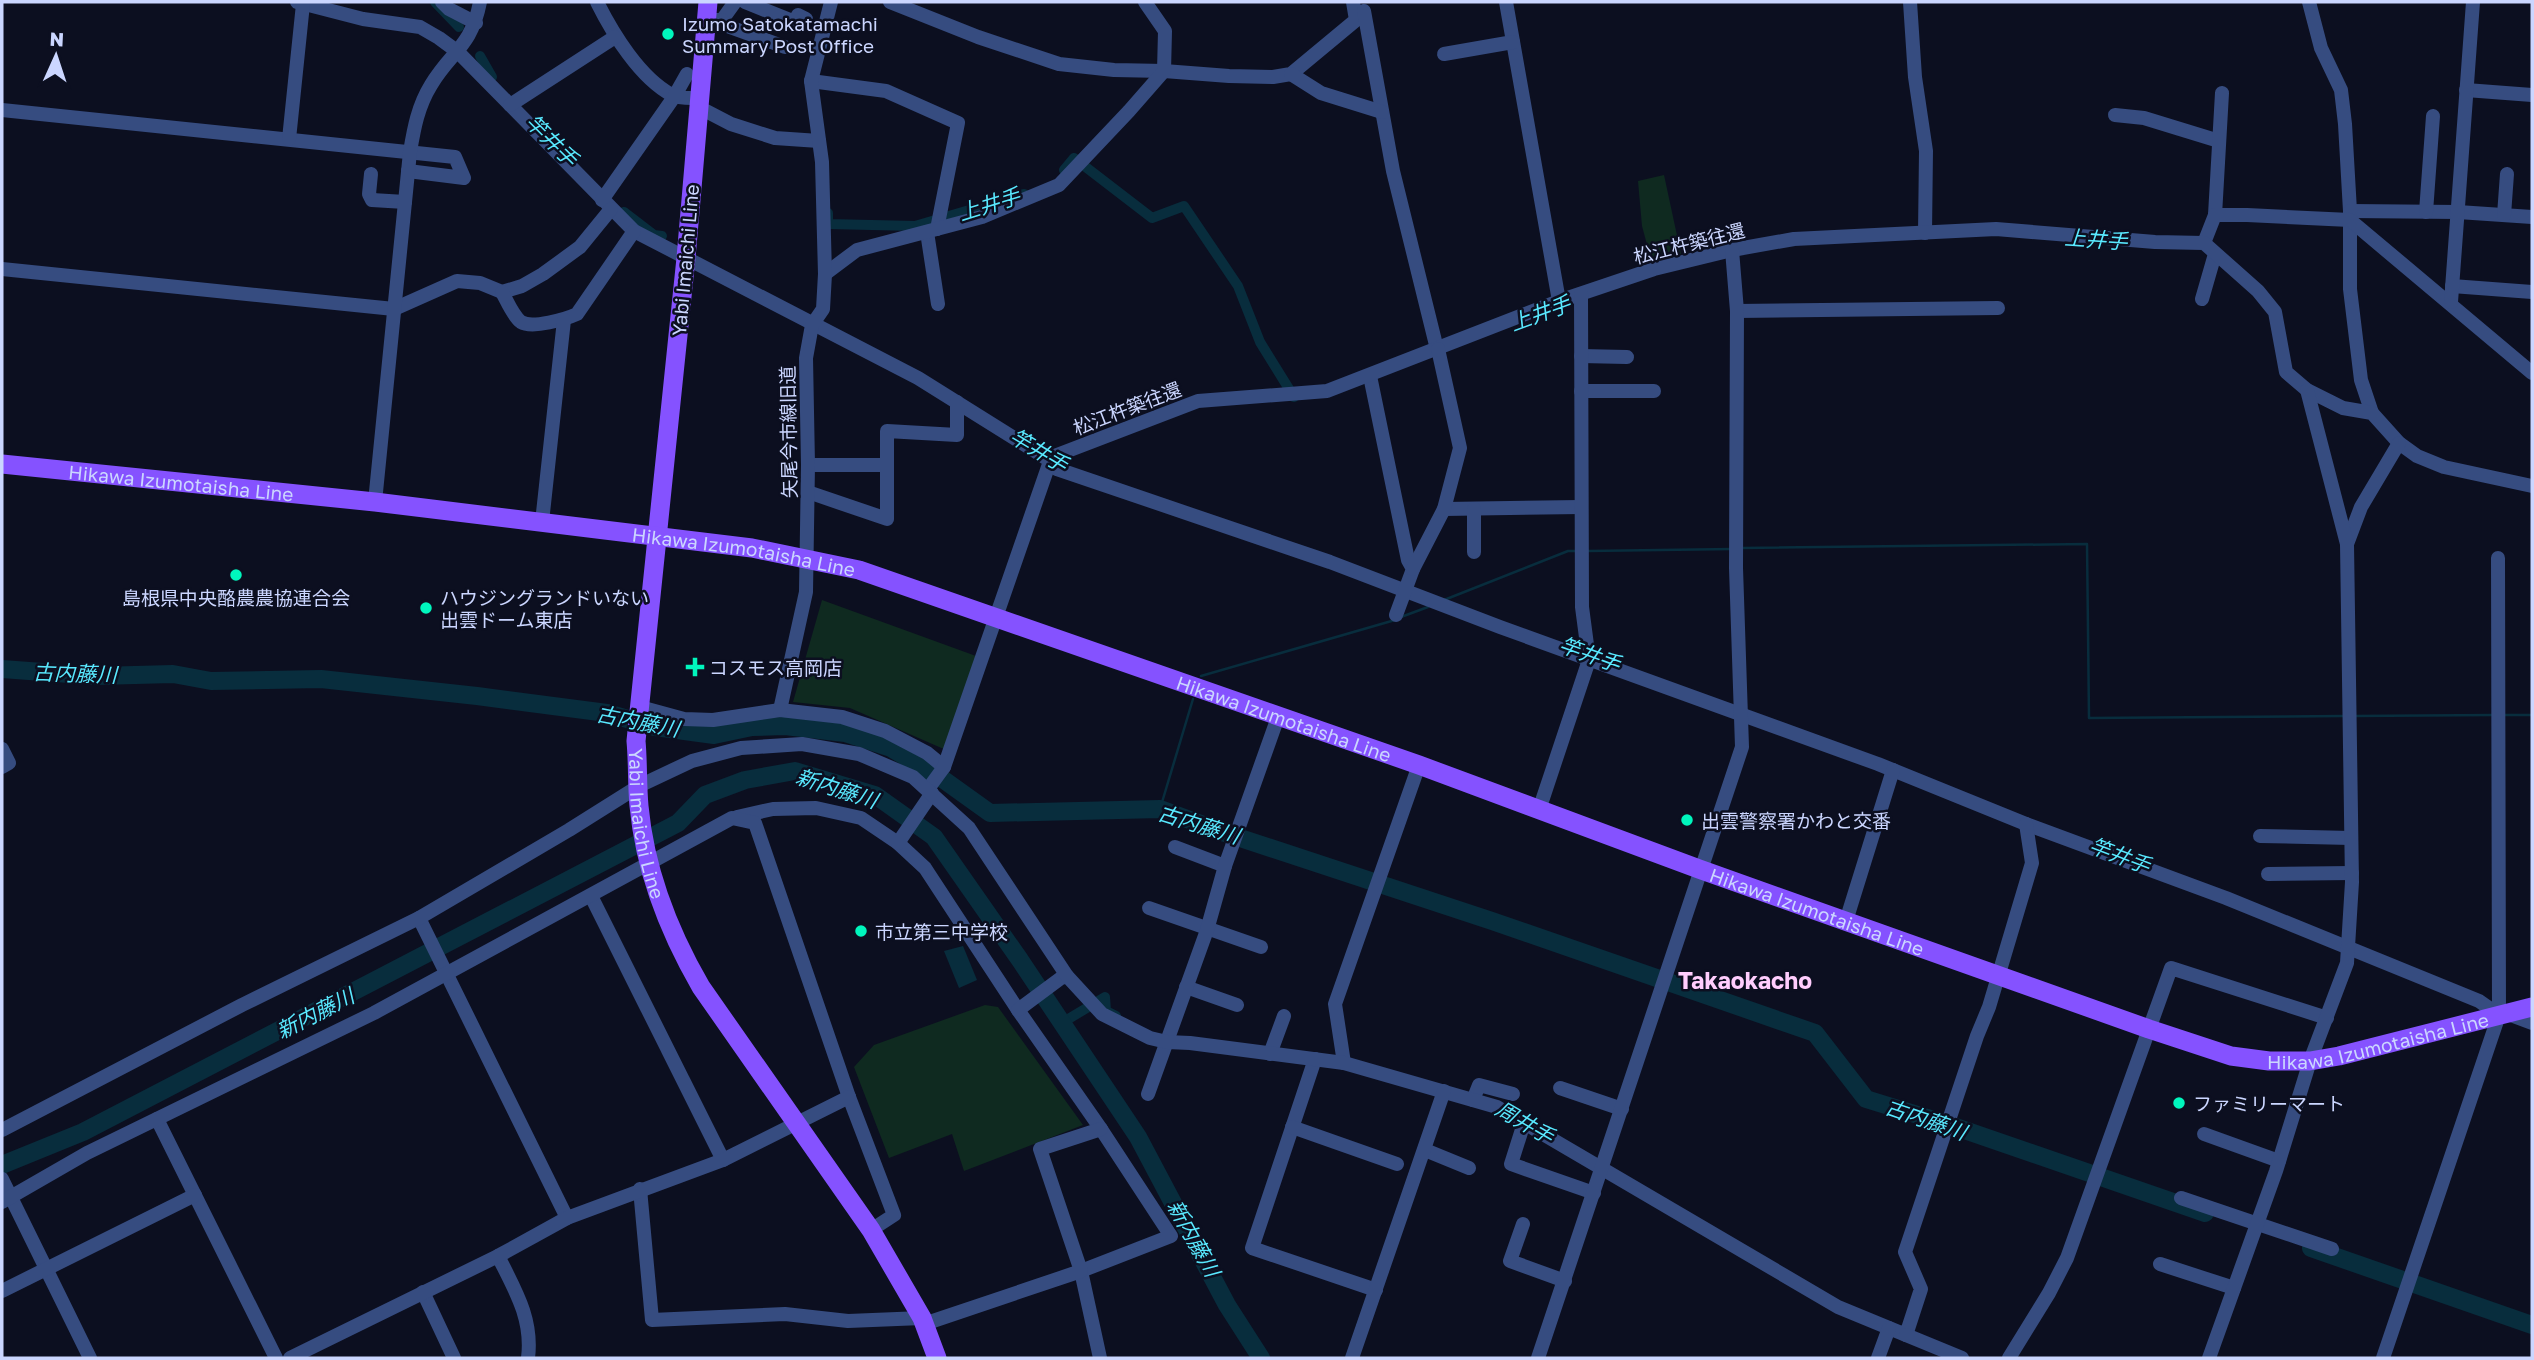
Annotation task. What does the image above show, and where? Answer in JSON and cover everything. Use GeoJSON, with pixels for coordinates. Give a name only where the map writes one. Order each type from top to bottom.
{"type":"FeatureCollection","features":[{"type":"Feature","properties":{"kind":"main road","name":"Yabi Imaichi Line"},"geometry":{"type":"LineString","coordinates":[[712,14],[699,105],[686,258],[636,741],[639,795],[650,865],[659,901],[678,948],[701,987],[871,1230],[923,1321],[937,1358]]}},
{"type":"Feature","properties":{"kind":"main road","name":"Hikawa Izumotaisha Line"},"geometry":{"type":"LineString","coordinates":[[2,464],[374,502],[658,536],[752,548],[859,570],[1419,765],[1699,869],[2231,1056],[2269,1061],[2310,1061],[2532,1007]]}},
{"type":"Feature","properties":{"kind":"street"},"geometry":{"type":"LineString","coordinates":[[442,2],[449,9],[476,23]]}},
{"type":"Feature","properties":{"kind":"street"},"geometry":{"type":"LineString","coordinates":[[374,502],[410,152],[416,120],[422,100],[433,82],[468,40],[476,23],[480,2]]}},
{"type":"Feature","properties":{"kind":"street"},"geometry":{"type":"LineString","coordinates":[[597,2],[615,37],[650,77],[674,97],[699,105],[731,124],[775,138],[819,141]]}},
{"type":"Feature","properties":{"kind":"street"},"geometry":{"type":"LineString","coordinates":[[734,2],[712,14],[727,26],[785,47]]}},
{"type":"Feature","properties":{"kind":"street"},"geometry":{"type":"LineString","coordinates":[[745,2],[794,22],[798,15],[806,19]]}},
{"type":"Feature","properties":{"kind":"street"},"geometry":{"type":"LineString","coordinates":[[831,2],[811,80],[886,91],[958,123],[932,231],[938,304]]}},
{"type":"Feature","properties":{"kind":"street"},"geometry":{"type":"LineString","coordinates":[[890,2],[1048,61],[1114,70],[1273,77],[1291,74],[1362,9]]}},
{"type":"Feature","properties":{"kind":"street"},"geometry":{"type":"LineString","coordinates":[[825,274],[858,250],[982,217],[1059,185],[1164,71],[1165,31],[1146,2]]}},
{"type":"Feature","properties":{"kind":"street"},"geometry":{"type":"LineString","coordinates":[[1506,2],[1559,301]]}},
{"type":"Feature","properties":{"kind":"street"},"geometry":{"type":"LineString","coordinates":[[1910,2],[1915,77],[1926,151],[1926,233]]}},
{"type":"Feature","properties":{"kind":"street"},"geometry":{"type":"LineString","coordinates":[[2309,2],[2321,48],[2341,90],[2350,215],[2350,289],[2361,380],[2372,413],[2399,443],[2417,456],[2444,467],[2532,485]]}},
{"type":"Feature","properties":{"kind":"street"},"geometry":{"type":"LineString","coordinates":[[2451,302],[2473,2]]}},
{"type":"Feature","properties":{"kind":"street"},"geometry":{"type":"LineString","coordinates":[[289,139],[300,3],[363,19],[420,27],[458,52],[634,231],[918,378],[1057,469],[1330,562],[1589,660],[1893,770],[2026,824],[2226,898],[2479,1001],[2503,1014],[2532,1023]]}},
{"type":"Feature","properties":{"kind":"street"},"geometry":{"type":"LineString","coordinates":[[1362,9],[1393,171],[1460,449],[1444,509],[1413,569],[1407,592],[1396,615]]}},
{"type":"Feature","properties":{"kind":"street"},"geometry":{"type":"LineString","coordinates":[[510,105],[615,37]]}},
{"type":"Feature","properties":{"kind":"street"},"geometry":{"type":"LineString","coordinates":[[1444,54],[1513,42]]}},
{"type":"Feature","properties":{"kind":"street"},"geometry":{"type":"LineString","coordinates":[[502,292],[533,280],[580,247],[687,74]]}},
{"type":"Feature","properties":{"kind":"street"},"geometry":{"type":"LineString","coordinates":[[1291,74],[1321,93],[1382,111]]}},
{"type":"Feature","properties":{"kind":"street","name":"矢尾今市線旧道"},"geometry":{"type":"LineString","coordinates":[[780,710],[806,592],[806,358],[812,325],[823,309],[825,274],[825,215],[811,80]]}},
{"type":"Feature","properties":{"kind":"street"},"geometry":{"type":"LineString","coordinates":[[2466,90],[2532,95]]}},
{"type":"Feature","properties":{"kind":"street"},"geometry":{"type":"LineString","coordinates":[[2222,93],[2215,215],[2204,243],[2258,291],[2275,312],[2286,372],[2307,390],[2343,408],[2372,413]]}},
{"type":"Feature","properties":{"kind":"street"},"geometry":{"type":"LineString","coordinates":[[2,110],[455,157],[464,178],[408,171]]}},
{"type":"Feature","properties":{"kind":"street"},"geometry":{"type":"LineString","coordinates":[[2115,116],[2144,118],[2219,141]]}},
{"type":"Feature","properties":{"kind":"street"},"geometry":{"type":"LineString","coordinates":[[2427,212],[2433,116]]}},
{"type":"Feature","properties":{"kind":"street"},"geometry":{"type":"LineString","coordinates":[[371,174],[369,194],[372,200],[405,202]]}},
{"type":"Feature","properties":{"kind":"street"},"geometry":{"type":"LineString","coordinates":[[2504,215],[2507,174]]}},
{"type":"Feature","properties":{"kind":"street"},"geometry":{"type":"LineString","coordinates":[[2215,215],[2458,212],[2532,217]]}},
{"type":"Feature","properties":{"kind":"street"},"geometry":{"type":"LineString","coordinates":[[2350,215],[2532,373]]}},
{"type":"Feature","properties":{"kind":"street","name":"松江杵築往還"},"geometry":{"type":"LineString","coordinates":[[1050,462],[1057,455],[1198,401],[1327,391],[1559,301],[1654,269],[1732,250],[1794,239],[1996,229],[2155,242],[2204,243]]}},
{"type":"Feature","properties":{"kind":"street"},"geometry":{"type":"LineString","coordinates":[[2,269],[394,309],[457,281],[481,283],[502,292],[519,321],[528,325],[564,320],[577,314],[634,231]]}},
{"type":"Feature","properties":{"kind":"street"},"geometry":{"type":"LineString","coordinates":[[1538,1358],[1699,869],[1742,747],[1736,568],[1737,311],[1732,250]]}},
{"type":"Feature","properties":{"kind":"street"},"geometry":{"type":"LineString","coordinates":[[2202,299],[2215,254]]}},
{"type":"Feature","properties":{"kind":"street"},"geometry":{"type":"LineString","coordinates":[[2452,286],[2532,292]]}},
{"type":"Feature","properties":{"kind":"street"},"geometry":{"type":"LineString","coordinates":[[1539,810],[1589,660],[1582,607],[1581,294]]}},
{"type":"Feature","properties":{"kind":"street"},"geometry":{"type":"LineString","coordinates":[[1737,311],[1998,308]]}},
{"type":"Feature","properties":{"kind":"street"},"geometry":{"type":"LineString","coordinates":[[541,522],[564,320]]}},
{"type":"Feature","properties":{"kind":"street"},"geometry":{"type":"LineString","coordinates":[[1581,356],[1627,357]]}},
{"type":"Feature","properties":{"kind":"street"},"geometry":{"type":"LineString","coordinates":[[1370,376],[1408,560],[1413,569]]}},
{"type":"Feature","properties":{"kind":"street"},"geometry":{"type":"LineString","coordinates":[[2209,1358],[2279,1161],[2310,1061],[2347,962],[2349,949],[2352,873],[2347,544],[2307,390]]}},
{"type":"Feature","properties":{"kind":"street"},"geometry":{"type":"LineString","coordinates":[[1581,391],[1654,391]]}},
{"type":"Feature","properties":{"kind":"street"},"geometry":{"type":"LineString","coordinates":[[808,492],[887,519],[887,431],[957,435],[957,402]]}},
{"type":"Feature","properties":{"kind":"street"},"geometry":{"type":"LineString","coordinates":[[2347,544],[2361,507],[2399,443]]}},
{"type":"Feature","properties":{"kind":"street"},"geometry":{"type":"LineString","coordinates":[[898,843],[944,767],[1050,462]]}},
{"type":"Feature","properties":{"kind":"street"},"geometry":{"type":"LineString","coordinates":[[808,465],[887,465]]}},
{"type":"Feature","properties":{"kind":"street"},"geometry":{"type":"LineString","coordinates":[[1444,509],[1581,507]]}},
{"type":"Feature","properties":{"kind":"street"},"geometry":{"type":"LineString","coordinates":[[1474,509],[1474,552]]}},
{"type":"Feature","properties":{"kind":"street"},"geometry":{"type":"LineString","coordinates":[[2383,1358],[2503,1014],[2498,558]]}},
{"type":"Feature","properties":{"kind":"street"},"geometry":{"type":"LineString","coordinates":[[640,707],[684,719],[713,720],[768,714],[780,710],[842,718],[885,731],[927,753],[944,767]]}},
{"type":"Feature","properties":{"kind":"street"},"geometry":{"type":"LineString","coordinates":[[1148,1094],[1207,930],[1225,866],[1278,717]]}},
{"type":"Feature","properties":{"kind":"street"},"geometry":{"type":"LineString","coordinates":[[2,1130],[242,1004],[419,918],[569,830],[639,795],[692,761],[741,748],[802,744],[859,754],[913,777],[930,791],[970,828],[1064,977],[1102,1014],[1150,1038],[1343,1063],[1497,1107],[1838,1307],[1962,1358]]}},
{"type":"Feature","properties":{"kind":"street"},"geometry":{"type":"LineString","coordinates":[[2,749],[9,763],[2,767]]}},
{"type":"Feature","properties":{"kind":"street"},"geometry":{"type":"LineString","coordinates":[[1343,1063],[1335,1004],[1376,881],[1419,765]]}},
{"type":"Feature","properties":{"kind":"street"},"geometry":{"type":"LineString","coordinates":[[1846,920],[1893,770]]}},
{"type":"Feature","properties":{"kind":"street"},"geometry":{"type":"LineString","coordinates":[[90,1358],[5,1192],[374,1013],[732,818],[774,809],[816,808],[861,818],[898,843],[925,867],[1171,1236],[1081,1271],[923,1321],[848,1321],[785,1314],[652,1320],[640,1189]]}},
{"type":"Feature","properties":{"kind":"street"},"geometry":{"type":"LineString","coordinates":[[732,818],[755,823],[849,1097],[894,1215],[871,1230]]}},
{"type":"Feature","properties":{"kind":"street"},"geometry":{"type":"LineString","coordinates":[[1906,1335],[1921,1289],[1905,1252],[1998,974],[2032,863],[2026,824]]}},
{"type":"Feature","properties":{"kind":"street"},"geometry":{"type":"LineString","coordinates":[[2260,836],[2351,838]]}},
{"type":"Feature","properties":{"kind":"street"},"geometry":{"type":"LineString","coordinates":[[1175,847],[1225,866]]}},
{"type":"Feature","properties":{"kind":"street"},"geometry":{"type":"LineString","coordinates":[[2268,874],[2352,873]]}},
{"type":"Feature","properties":{"kind":"street"},"geometry":{"type":"LineString","coordinates":[[591,896],[723,1160]]}},
{"type":"Feature","properties":{"kind":"street"},"geometry":{"type":"LineString","coordinates":[[1149,908],[1261,947]]}},
{"type":"Feature","properties":{"kind":"street"},"geometry":{"type":"LineString","coordinates":[[419,918],[568,1218]]}},
{"type":"Feature","properties":{"kind":"street"},"geometry":{"type":"LineString","coordinates":[[2008,1358],[2049,1293],[2067,1258],[2171,968],[2327,1018]]}},
{"type":"Feature","properties":{"kind":"street"},"geometry":{"type":"LineString","coordinates":[[1019,1008],[1064,977]]}},
{"type":"Feature","properties":{"kind":"street"},"geometry":{"type":"LineString","coordinates":[[1186,987],[1237,1005]]}},
{"type":"Feature","properties":{"kind":"street"},"geometry":{"type":"LineString","coordinates":[[1270,1054],[1284,1016]]}},
{"type":"Feature","properties":{"kind":"street"},"geometry":{"type":"LineString","coordinates":[[1315,1059],[1252,1248],[1376,1290]]}},
{"type":"Feature","properties":{"kind":"street"},"geometry":{"type":"LineString","coordinates":[[1473,1100],[1479,1085],[1513,1094]]}},
{"type":"Feature","properties":{"kind":"street"},"geometry":{"type":"LineString","coordinates":[[1560,1088],[1622,1109]]}},
{"type":"Feature","properties":{"kind":"street"},"geometry":{"type":"LineString","coordinates":[[1352,1358],[1444,1091]]}},
{"type":"Feature","properties":{"kind":"street"},"geometry":{"type":"LineString","coordinates":[[290,1358],[498,1256],[568,1218],[723,1160],[849,1097]]}},
{"type":"Feature","properties":{"kind":"street"},"geometry":{"type":"LineString","coordinates":[[157,1119],[276,1358]]}},
{"type":"Feature","properties":{"kind":"street"},"geometry":{"type":"LineString","coordinates":[[1524,1123],[1511,1164],[1594,1193]]}},
{"type":"Feature","properties":{"kind":"street"},"geometry":{"type":"LineString","coordinates":[[1293,1127],[1397,1164]]}},
{"type":"Feature","properties":{"kind":"street"},"geometry":{"type":"LineString","coordinates":[[1100,1358],[1081,1271],[1040,1149],[1101,1129]]}},
{"type":"Feature","properties":{"kind":"street"},"geometry":{"type":"LineString","coordinates":[[2204,1134],[2279,1161]]}},
{"type":"Feature","properties":{"kind":"street"},"geometry":{"type":"LineString","coordinates":[[1425,1150],[1469,1168]]}},
{"type":"Feature","properties":{"kind":"street"},"geometry":{"type":"LineString","coordinates":[[2,1291],[195,1195]]}},
{"type":"Feature","properties":{"kind":"street"},"geometry":{"type":"LineString","coordinates":[[2181,1198],[2332,1249]]}},
{"type":"Feature","properties":{"kind":"street"},"geometry":{"type":"LineString","coordinates":[[1523,1224],[1510,1261],[1565,1281]]}},
{"type":"Feature","properties":{"kind":"street"},"geometry":{"type":"LineString","coordinates":[[498,1256],[526,1310],[530,1340],[528,1358]]}},
{"type":"Feature","properties":{"kind":"street"},"geometry":{"type":"LineString","coordinates":[[2160,1264],[2234,1288]]}},
{"type":"Feature","properties":{"kind":"street"},"geometry":{"type":"LineString","coordinates":[[424,1292],[454,1358]]}},
{"type":"Feature","properties":{"kind":"street"},"geometry":{"type":"LineString","coordinates":[[1878,1358],[1889,1328]]}},
{"type":"Feature","properties":{"kind":"green space"},"geometry":{"type":"Polygon","coordinates":[[[1664,175],[1681,254],[1652,263],[1642,226],[1638,181],[1664,175]]]}},
{"type":"Feature","properties":{"kind":"green space"},"geometry":{"type":"Polygon","coordinates":[[[822,600],[976,656],[946,750],[850,708],[793,702],[822,600]]]}},
{"type":"Feature","properties":{"kind":"green space"},"geometry":{"type":"Polygon","coordinates":[[[985,1005],[998,1007],[1083,1125],[964,1171],[952,1134],[889,1158],[854,1067],[874,1045],[985,1005]]]}},
{"type":"Feature","properties":{"kind":"water"},"geometry":{"type":"Polygon","coordinates":[[[963,946],[977,980],[959,988],[944,951],[963,946]]]}},
{"type":"Feature","properties":{"kind":"waterway"},"geometry":{"type":"LineString","coordinates":[[435,2],[459,27]]}},
{"type":"Feature","properties":{"kind":"waterway","name":"竿井手"},"geometry":{"type":"LineString","coordinates":[[480,56],[492,77]]}},
{"type":"Feature","properties":{"kind":"waterway","name":"上井手"},"geometry":{"type":"LineString","coordinates":[[1064,170],[1074,158],[1152,218],[1184,206],[1238,286],[1260,342],[1294,397]]}},
{"type":"Feature","properties":{"kind":"waterway","name":"上井手"},"geometry":{"type":"LineString","coordinates":[[828,213],[828,224],[915,226],[1024,194]]}},
{"type":"Feature","properties":{"kind":"waterway","name":"竿井手"},"geometry":{"type":"LineString","coordinates":[[624,212],[654,235],[662,236]]}},
{"type":"Feature","properties":{"kind":"waterway"},"geometry":{"type":"LineString","coordinates":[[1742,548],[2087,544],[2089,718],[2343,716]]}},
{"type":"Feature","properties":{"kind":"waterway"},"geometry":{"type":"LineString","coordinates":[[1588,551],[1732,549]]}},
{"type":"Feature","properties":{"kind":"waterway"},"geometry":{"type":"LineString","coordinates":[[1444,600],[1568,551],[1578,551]]}},
{"type":"Feature","properties":{"kind":"waterway"},"geometry":{"type":"LineString","coordinates":[[1401,617],[1428,607]]}},
{"type":"Feature","properties":{"kind":"waterway"},"geometry":{"type":"LineString","coordinates":[[1201,676],[1395,620]]}},
{"type":"Feature","properties":{"kind":"waterway","name":"古内藤川"},"geometry":{"type":"LineString","coordinates":[[2,669],[97,676],[173,674],[211,681],[321,679],[607,713],[655,727],[714,735],[752,727],[785,726],[845,733],[891,748],[944,780],[990,813],[1160,809],[1815,1033],[1866,1099],[1947,1124],[2205,1213]]}},
{"type":"Feature","properties":{"kind":"waterway"},"geometry":{"type":"LineString","coordinates":[[1160,809],[1193,699]]}},
{"type":"Feature","properties":{"kind":"waterway"},"geometry":{"type":"LineString","coordinates":[[2354,716],[2494,715]]}},
{"type":"Feature","properties":{"kind":"waterway"},"geometry":{"type":"LineString","coordinates":[[2504,715],[2532,715]]}},
{"type":"Feature","properties":{"kind":"waterway","name":"新内藤川"},"geometry":{"type":"LineString","coordinates":[[2,1165],[83,1132],[678,823],[705,795],[745,780],[795,771],[875,795],[934,837],[1138,1137],[1227,1305],[1261,1358]]}},
{"type":"Feature","properties":{"kind":"waterway","name":"周井手"},"geometry":{"type":"LineString","coordinates":[[1060,1024],[1105,997],[1106,1011],[1116,1016]]}},
{"type":"Feature","properties":{"kind":"waterway"},"geometry":{"type":"LineString","coordinates":[[2311,1248],[2532,1325]]}},
{"type":"Feature","properties":{"kind":"place","name":"Izumo Satokatamachi Summary Post Office"},"geometry":{"type":"Point","coordinates":[668,34]}},
{"type":"Feature","properties":{"kind":"place","name":"島根県中央酪農農協連合会"},"geometry":{"type":"Point","coordinates":[236,575]}},
{"type":"Feature","properties":{"kind":"place","name":"ハウジングランドいない 出雲ドーム東店"},"geometry":{"type":"Point","coordinates":[426,608]}},
{"type":"Feature","properties":{"kind":"place","name":"コスモス高岡店"},"geometry":{"type":"Point","coordinates":[695,667]}},
{"type":"Feature","properties":{"kind":"place","name":"出雲警察署かわと交番"},"geometry":{"type":"Point","coordinates":[1687,820]}},
{"type":"Feature","properties":{"kind":"place","name":"市立第三中学校"},"geometry":{"type":"Point","coordinates":[861,931]}},
{"type":"Feature","properties":{"kind":"place","name":"ファミリーマート"},"geometry":{"type":"Point","coordinates":[2179,1103]}},
{"type":"Feature","properties":{"kind":"district","name":"Takaokacho"},"geometry":{"type":"Point","coordinates":[1745,980]}}]}
